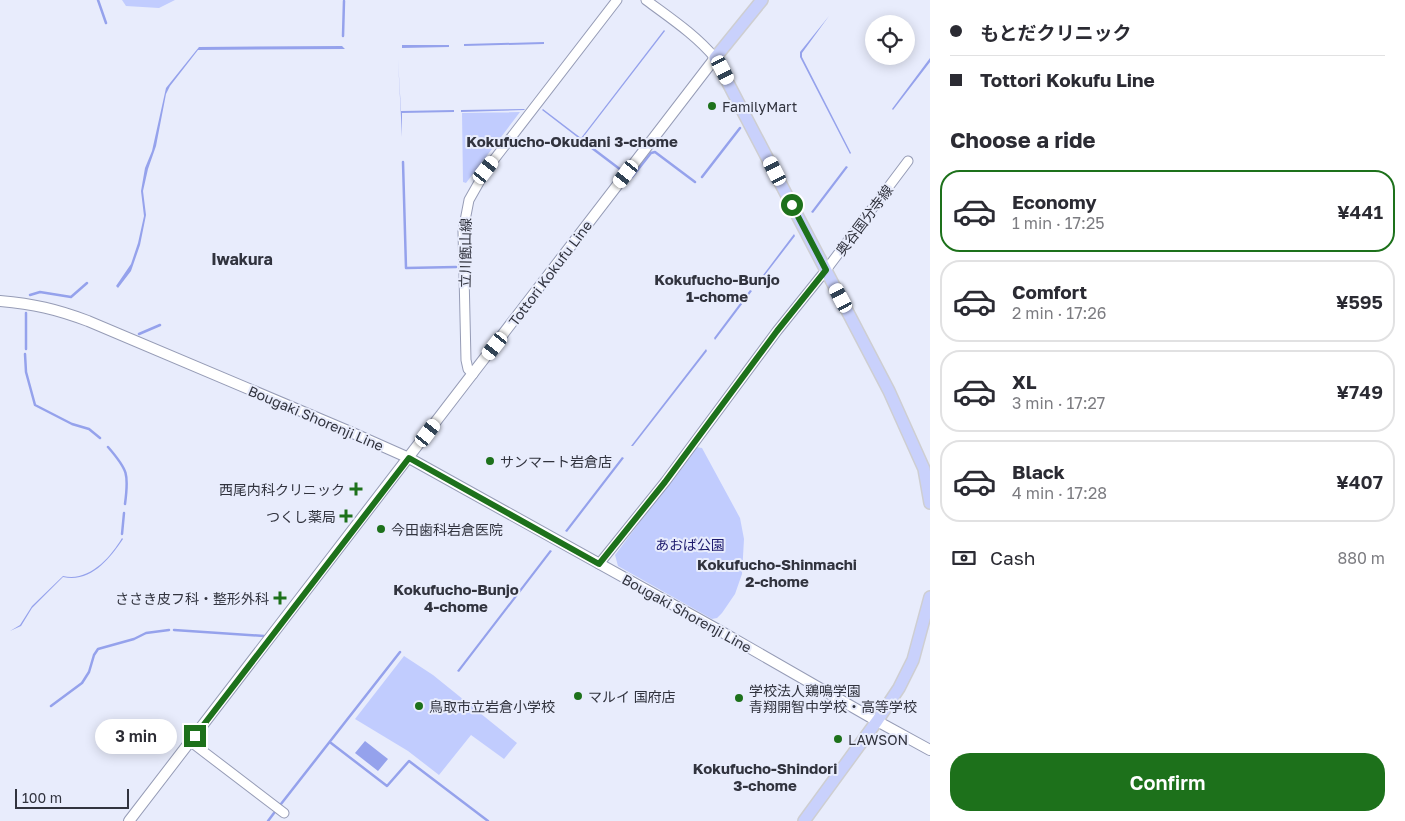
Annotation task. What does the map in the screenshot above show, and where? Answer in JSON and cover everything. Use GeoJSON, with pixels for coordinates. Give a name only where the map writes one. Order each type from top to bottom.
{"type":"FeatureCollection","features":[{"type":"Feature","properties":{"kind":"main road"},"geometry":{"type":"LineString","coordinates":[[762,0],[715,58],[889,390],[924,469],[930,503]]}},
{"type":"Feature","properties":{"kind":"main road","name":"Tottori Kokufu Line"},"geometry":{"type":"LineString","coordinates":[[129,821],[715,58]]}},
{"type":"Feature","properties":{"kind":"main road","name":"Bougaki Shorenji Line"},"geometry":{"type":"LineString","coordinates":[[0,301],[37,304],[79,318],[409,458],[819,686],[877,722],[930,750]]}},
{"type":"Feature","properties":{"kind":"main road"},"geometry":{"type":"LineString","coordinates":[[804,821],[877,722],[899,688],[913,660],[930,597]]}},
{"type":"Feature","properties":{"kind":"street","name":"立川甑山線"},"geometry":{"type":"LineString","coordinates":[[473,374],[468,369],[466,360],[464,298],[463,232],[469,200],[486,170],[617,0]]}},
{"type":"Feature","properties":{"kind":"street"},"geometry":{"type":"LineString","coordinates":[[646,0],[677,22],[715,58]]}},
{"type":"Feature","properties":{"kind":"street","name":"奥谷国分寺線"},"geometry":{"type":"LineString","coordinates":[[599,564],[665,482],[908,161]]}},
{"type":"Feature","properties":{"kind":"street"},"geometry":{"type":"LineString","coordinates":[[190,742],[284,813]]}},
{"type":"Feature","properties":{"kind":"green space"},"geometry":{"type":"Polygon","coordinates":[[[122,0],[175,0],[159,8],[126,6],[122,0]]]}},
{"type":"Feature","properties":{"kind":"green space"},"geometry":{"type":"Polygon","coordinates":[[[520,112],[466,183],[463,182],[462,113],[520,112]]]}},
{"type":"Feature","properties":{"kind":"green space","name":"あおば公園"},"geometry":{"type":"Polygon","coordinates":[[[696,447],[702,448],[740,518],[744,539],[742,574],[735,594],[722,613],[717,618],[712,619],[618,566],[615,555],[696,447]]]}},
{"type":"Feature","properties":{"kind":"green space"},"geometry":{"type":"Polygon","coordinates":[[[404,656],[433,675],[517,743],[504,759],[471,735],[439,775],[408,751],[355,719],[404,656]]]}},
{"type":"Feature","properties":{"kind":"shaded area"},"geometry":{"type":"Polygon","coordinates":[[[829,16],[802,53],[802,57],[850,154],[800,57],[800,52],[829,16]]]}},
{"type":"Feature","properties":{"kind":"shaded area"},"geometry":{"type":"Polygon","coordinates":[[[664,30],[581,140],[542,110],[581,138],[664,30]]]}},
{"type":"Feature","properties":{"kind":"shaded area"},"geometry":{"type":"Polygon","coordinates":[[[544,42],[544,44],[464,46],[464,44],[544,42]]]}},
{"type":"Feature","properties":{"kind":"shaded area"},"geometry":{"type":"Polygon","coordinates":[[[402,45],[449,45],[449,47],[402,48],[402,45]]]}},
{"type":"Feature","properties":{"kind":"shaded area"},"geometry":{"type":"Polygon","coordinates":[[[342,46],[345,49],[198,50],[166,94],[156,146],[143,191],[146,215],[140,245],[131,271],[118,288],[116,286],[131,264],[138,243],[144,216],[141,191],[145,168],[152,151],[166,88],[199,47],[342,46]]]}},
{"type":"Feature","properties":{"kind":"shaded area"},"geometry":{"type":"Polygon","coordinates":[[[930,58],[930,62],[893,110],[892,109],[930,58]]]}},
{"type":"Feature","properties":{"kind":"shaded area"},"geometry":{"type":"Polygon","coordinates":[[[398,59],[401,111],[454,110],[454,112],[402,113],[402,137],[398,59]]]}},
{"type":"Feature","properties":{"kind":"shaded area"},"geometry":{"type":"Polygon","coordinates":[[[461,110],[524,110],[461,112],[461,110]]]}},
{"type":"Feature","properties":{"kind":"shaded area"},"geometry":{"type":"Polygon","coordinates":[[[846,166],[848,167],[813,213],[811,212],[846,166]]]}},
{"type":"Feature","properties":{"kind":"shaded area"},"geometry":{"type":"Polygon","coordinates":[[[794,234],[795,236],[758,284],[757,283],[794,234]]]}},
{"type":"Feature","properties":{"kind":"shaded area"},"geometry":{"type":"Polygon","coordinates":[[[750,290],[752,291],[715,340],[714,338],[750,290]]]}},
{"type":"Feature","properties":{"kind":"shaded area"},"geometry":{"type":"Polygon","coordinates":[[[706,349],[707,351],[633,446],[631,446],[706,349]]]}},
{"type":"Feature","properties":{"kind":"shaded area"},"geometry":{"type":"Polygon","coordinates":[[[622,457],[624,458],[567,532],[565,531],[622,457]]]}},
{"type":"Feature","properties":{"kind":"shaded area"},"geometry":{"type":"Polygon","coordinates":[[[122,538],[112,555],[98,568],[82,577],[73,578],[63,577],[32,608],[21,626],[10,631],[20,625],[32,606],[63,576],[73,577],[82,575],[98,567],[122,538]]]}},
{"type":"Feature","properties":{"kind":"shaded area"},"geometry":{"type":"Polygon","coordinates":[[[550,550],[552,551],[459,672],[457,671],[550,550]]]}},
{"type":"Feature","properties":{"kind":"shaded area"},"geometry":{"type":"Polygon","coordinates":[[[365,741],[388,759],[378,771],[355,753],[365,741]]]}},
{"type":"Feature","properties":{"kind":"waterway"},"geometry":{"type":"LineString","coordinates":[[98,0],[106,23]]}},
{"type":"Feature","properties":{"kind":"waterway"},"geometry":{"type":"LineString","coordinates":[[343,36],[344,1]]}},
{"type":"Feature","properties":{"kind":"waterway"},"geometry":{"type":"LineString","coordinates":[[702,177],[740,128]]}},
{"type":"Feature","properties":{"kind":"waterway"},"geometry":{"type":"LineString","coordinates":[[588,145],[621,170]]}},
{"type":"Feature","properties":{"kind":"waterway"},"geometry":{"type":"LineString","coordinates":[[632,177],[651,153],[655,152],[695,182]]}},
{"type":"Feature","properties":{"kind":"waterway"},"geometry":{"type":"LineString","coordinates":[[403,162],[406,268],[456,267]]}},
{"type":"Feature","properties":{"kind":"waterway"},"geometry":{"type":"LineString","coordinates":[[30,295],[40,292],[71,297],[87,283]]}},
{"type":"Feature","properties":{"kind":"waterway"},"geometry":{"type":"LineString","coordinates":[[26,313],[26,349]]}},
{"type":"Feature","properties":{"kind":"waterway"},"geometry":{"type":"LineString","coordinates":[[139,334],[160,325]]}},
{"type":"Feature","properties":{"kind":"waterway"},"geometry":{"type":"LineString","coordinates":[[25,354],[26,372],[35,405],[72,424],[89,429],[100,438]]}},
{"type":"Feature","properties":{"kind":"waterway"},"geometry":{"type":"LineString","coordinates":[[108,447],[120,461],[126,473],[125,504]]}},
{"type":"Feature","properties":{"kind":"waterway"},"geometry":{"type":"LineString","coordinates":[[122,534],[124,513]]}},
{"type":"Feature","properties":{"kind":"waterway"},"geometry":{"type":"LineString","coordinates":[[51,706],[82,683],[89,672],[94,655],[98,649],[134,639],[146,633],[169,630]]}},
{"type":"Feature","properties":{"kind":"waterway"},"geometry":{"type":"LineString","coordinates":[[174,630],[264,636]]}},
{"type":"Feature","properties":{"kind":"waterway"},"geometry":{"type":"LineString","coordinates":[[281,804],[400,652]]}},
{"type":"Feature","properties":{"kind":"waterway"},"geometry":{"type":"LineString","coordinates":[[331,743],[387,786],[409,761],[488,821]]}},
{"type":"Feature","properties":{"kind":"waterway"},"geometry":{"type":"LineString","coordinates":[[268,821],[274,813]]}},
{"type":"Feature","properties":{"kind":"place","name":"FamilyMart"},"geometry":{"type":"Point","coordinates":[712,106]}},
{"type":"Feature","properties":{"kind":"place","name":"サンマート岩倉店"},"geometry":{"type":"Point","coordinates":[490,461]}},
{"type":"Feature","properties":{"kind":"place","name":"西尾内科クリニック"},"geometry":{"type":"Point","coordinates":[356,489]}},
{"type":"Feature","properties":{"kind":"place","name":"つくし薬局"},"geometry":{"type":"Point","coordinates":[346,516]}},
{"type":"Feature","properties":{"kind":"place","name":"今田歯科岩倉医院"},"geometry":{"type":"Point","coordinates":[381,529]}},
{"type":"Feature","properties":{"kind":"place","name":"ささき皮フ科・整形外科"},"geometry":{"type":"Point","coordinates":[280,598]}},
{"type":"Feature","properties":{"kind":"place","name":"マルイ 国府店"},"geometry":{"type":"Point","coordinates":[578,696]}},
{"type":"Feature","properties":{"kind":"place","name":"学校法人鶏鳴学園 青翔開智中学校・高等学校"},"geometry":{"type":"Point","coordinates":[739,698]}},
{"type":"Feature","properties":{"kind":"place","name":"鳥取市立岩倉小学校"},"geometry":{"type":"Point","coordinates":[419,706]}},
{"type":"Feature","properties":{"kind":"place","name":"LAWSON"},"geometry":{"type":"Point","coordinates":[838,739]}},
{"type":"Feature","properties":{"kind":"district","name":"Kokufucho-Okudani 3-chome"},"geometry":{"type":"Point","coordinates":[572,141]}},
{"type":"Feature","properties":{"kind":"district","name":"Iwakura"},"geometry":{"type":"Point","coordinates":[242,259]}},
{"type":"Feature","properties":{"kind":"district","name":"Kokufucho-Bunjo 1-chome"},"geometry":{"type":"Point","coordinates":[717,288]}},
{"type":"Feature","properties":{"kind":"district","name":"Kokufucho-Shinmachi 2-chome"},"geometry":{"type":"Point","coordinates":[777,572]}},
{"type":"Feature","properties":{"kind":"district","name":"Kokufucho-Bunjo 4-chome"},"geometry":{"type":"Point","coordinates":[456,598]}},
{"type":"Feature","properties":{"kind":"district","name":"Kokufucho-Shindori 3-chome"},"geometry":{"type":"Point","coordinates":[765,776]}},
{"type":"Feature","properties":{"kind":"route"},"geometry":{"type":"LineString","coordinates":[[195,736],[409,458],[599,564],[665,482],[777,331],[826,270],[792,205]]}}]}
